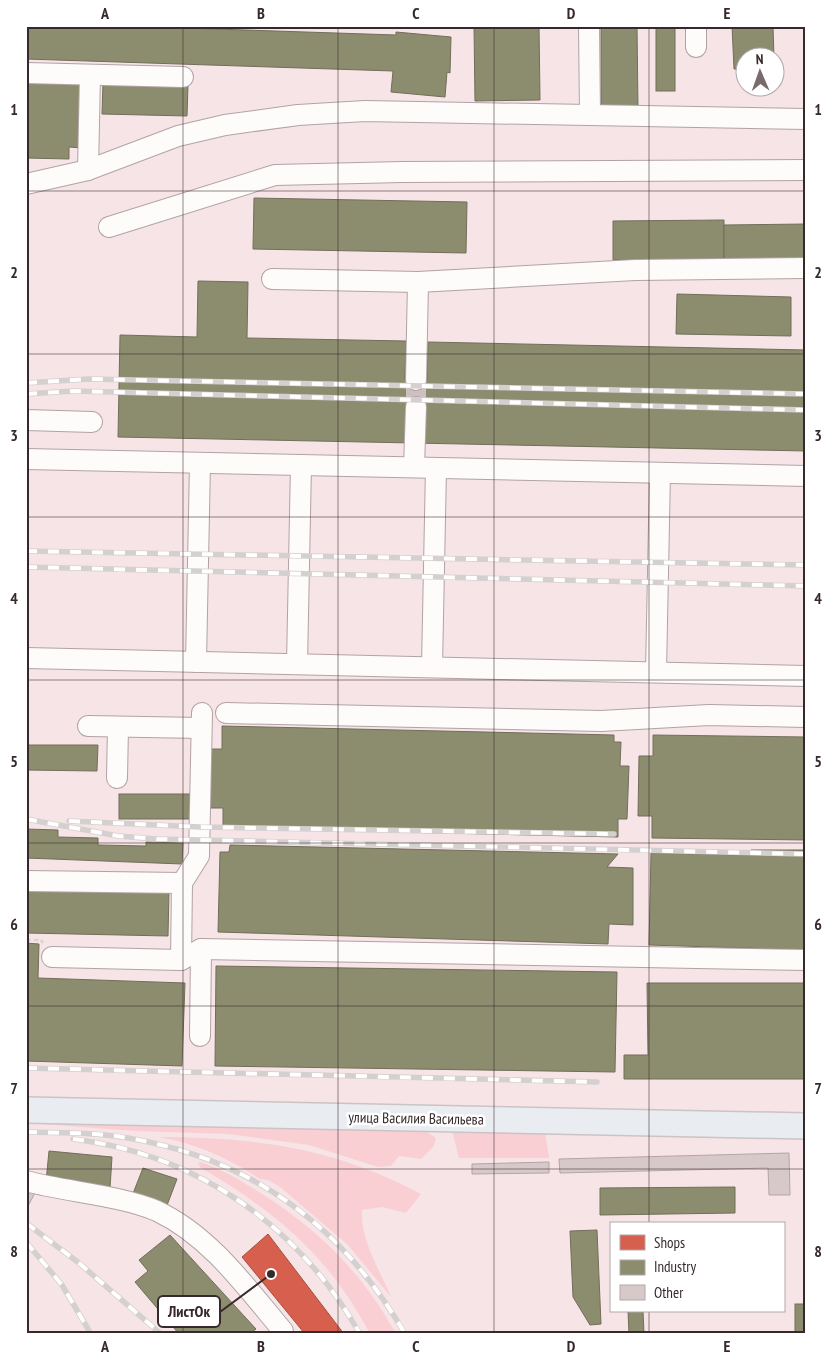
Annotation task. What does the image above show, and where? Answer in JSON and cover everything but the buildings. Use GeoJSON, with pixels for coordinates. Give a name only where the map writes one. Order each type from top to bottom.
{"type":"FeatureCollection","features":[{"type":"Feature","properties":{"kind":"main road","name":"улица Василия Васильева"},"geometry":{"type":"LineString","coordinates":[[26,1110],[806,1126]]}},
{"type":"Feature","properties":{"kind":"lane"},"geometry":{"type":"LineString","coordinates":[[589,26],[590,114]]}},
{"type":"Feature","properties":{"kind":"lane"},"geometry":{"type":"LineString","coordinates":[[696,26],[696,47]]}},
{"type":"Feature","properties":{"kind":"lane"},"geometry":{"type":"LineString","coordinates":[[26,73],[183,77]]}},
{"type":"Feature","properties":{"kind":"lane"},"geometry":{"type":"LineString","coordinates":[[88,170],[90,74]]}},
{"type":"Feature","properties":{"kind":"lane"},"geometry":{"type":"LineString","coordinates":[[26,184],[88,170],[178,136],[225,125],[298,115],[365,111],[806,119]]}},
{"type":"Feature","properties":{"kind":"lane"},"geometry":{"type":"LineString","coordinates":[[109,227],[275,176],[412,172],[806,170]]}},
{"type":"Feature","properties":{"kind":"lane"},"geometry":{"type":"LineString","coordinates":[[272,279],[418,282],[635,270],[806,268]]}},
{"type":"Feature","properties":{"kind":"lane"},"geometry":{"type":"LineString","coordinates":[[416,380],[418,282]]}},
{"type":"Feature","properties":{"kind":"lane"},"geometry":{"type":"LineString","coordinates":[[414,467],[416,407]]}},
{"type":"Feature","properties":{"kind":"lane"},"geometry":{"type":"LineString","coordinates":[[26,420],[92,422]]}},
{"type":"Feature","properties":{"kind":"lane"},"geometry":{"type":"LineString","coordinates":[[26,459],[806,476]]}},
{"type":"Feature","properties":{"kind":"lane"},"geometry":{"type":"LineString","coordinates":[[196,662],[200,463]]}},
{"type":"Feature","properties":{"kind":"lane"},"geometry":{"type":"LineString","coordinates":[[297,664],[301,465]]}},
{"type":"Feature","properties":{"kind":"lane"},"geometry":{"type":"LineString","coordinates":[[432,667],[436,468]]}},
{"type":"Feature","properties":{"kind":"lane"},"geometry":{"type":"LineString","coordinates":[[656,672],[660,473]]}},
{"type":"Feature","properties":{"kind":"lane"},"geometry":{"type":"LineString","coordinates":[[26,658],[806,676]]}},
{"type":"Feature","properties":{"kind":"lane"},"geometry":{"type":"LineString","coordinates":[[226,713],[601,721],[709,715],[806,717]]}},
{"type":"Feature","properties":{"kind":"lane"},"geometry":{"type":"LineString","coordinates":[[88,726],[118,727],[201,721],[199,856],[182,883],[181,960]]}},
{"type":"Feature","properties":{"kind":"lane"},"geometry":{"type":"LineString","coordinates":[[117,778],[118,727]]}},
{"type":"Feature","properties":{"kind":"lane"},"geometry":{"type":"LineString","coordinates":[[26,881],[182,883]]}},
{"type":"Feature","properties":{"kind":"lane"},"geometry":{"type":"LineString","coordinates":[[200,1036],[202,950]]}},
{"type":"Feature","properties":{"kind":"lane"},"geometry":{"type":"LineString","coordinates":[[52,958],[181,960],[202,950],[806,960]]}},
{"type":"Feature","properties":{"kind":"lane"},"geometry":{"type":"LineString","coordinates":[[26,1181],[108,1198],[156,1211],[201,1238],[283,1331]]}},
{"type":"Feature","properties":{"kind":"shaded area"},"geometry":{"type":"Polygon","coordinates":[[[81,1122],[421,1128],[436,1138],[434,1146],[421,1159],[399,1156],[391,1166],[378,1167],[309,1145],[228,1134],[135,1131],[42,1124],[81,1122]]]}},
{"type":"Feature","properties":{"kind":"shaded area"},"geometry":{"type":"Polygon","coordinates":[[[460,1128],[545,1132],[549,1158],[459,1158],[452,1131],[460,1128]]]}},
{"type":"Feature","properties":{"kind":"shaded area"},"geometry":{"type":"Polygon","coordinates":[[[158,1137],[228,1139],[293,1148],[357,1166],[389,1178],[421,1194],[406,1213],[382,1207],[362,1210],[362,1221],[367,1244],[391,1297],[348,1245],[280,1187],[268,1180],[260,1179],[236,1164],[211,1152],[185,1143],[158,1137]]]}},
{"type":"Feature","properties":{"kind":"shaded area"},"geometry":{"type":"Polygon","coordinates":[[[201,1162],[230,1175],[259,1192],[301,1221],[337,1254],[369,1291],[396,1334],[370,1334],[337,1282],[298,1238],[253,1201],[201,1168],[198,1164],[201,1162]]]}},
{"type":"Feature","properties":{"kind":"tunnel"},"geometry":{"type":"LineString","coordinates":[[416,380],[416,407]]}},
{"type":"Feature","properties":{"kind":"railway"},"geometry":{"type":"LineString","coordinates":[[26,383],[89,379],[806,394]]}},
{"type":"Feature","properties":{"kind":"railway"},"geometry":{"type":"LineString","coordinates":[[26,394],[74,391],[806,410]]}},
{"type":"Feature","properties":{"kind":"railway"},"geometry":{"type":"LineString","coordinates":[[26,551],[806,565]]}},
{"type":"Feature","properties":{"kind":"railway"},"geometry":{"type":"LineString","coordinates":[[26,567],[806,586]]}},
{"type":"Feature","properties":{"kind":"railway"},"geometry":{"type":"LineString","coordinates":[[26,819],[118,836],[157,839],[806,854]]}},
{"type":"Feature","properties":{"kind":"railway"},"geometry":{"type":"LineString","coordinates":[[69,821],[200,827],[614,834]]}},
{"type":"Feature","properties":{"kind":"railway"},"geometry":{"type":"LineString","coordinates":[[26,1068],[597,1082]]}},
{"type":"Feature","properties":{"kind":"railway"},"geometry":{"type":"LineString","coordinates":[[26,1132],[90,1134],[128,1138],[173,1148],[215,1162],[254,1181],[290,1203],[323,1230],[353,1261],[380,1295],[405,1334]]}},
{"type":"Feature","properties":{"kind":"railway"},"geometry":{"type":"LineString","coordinates":[[73,1139],[118,1147],[162,1161],[202,1179],[240,1202],[275,1229],[307,1260],[335,1295],[360,1334]]}},
{"type":"Feature","properties":{"kind":"railway"},"geometry":{"type":"LineString","coordinates":[[26,1223],[79,1263],[161,1334]]}},
{"type":"Feature","properties":{"kind":"railway"},"geometry":{"type":"LineString","coordinates":[[26,1242],[62,1285],[91,1334]]}},
{"type":"Feature","properties":{"kind":"place","name":"ЛистОк"},"geometry":{"type":"Point","coordinates":[271,1274]}}]}
